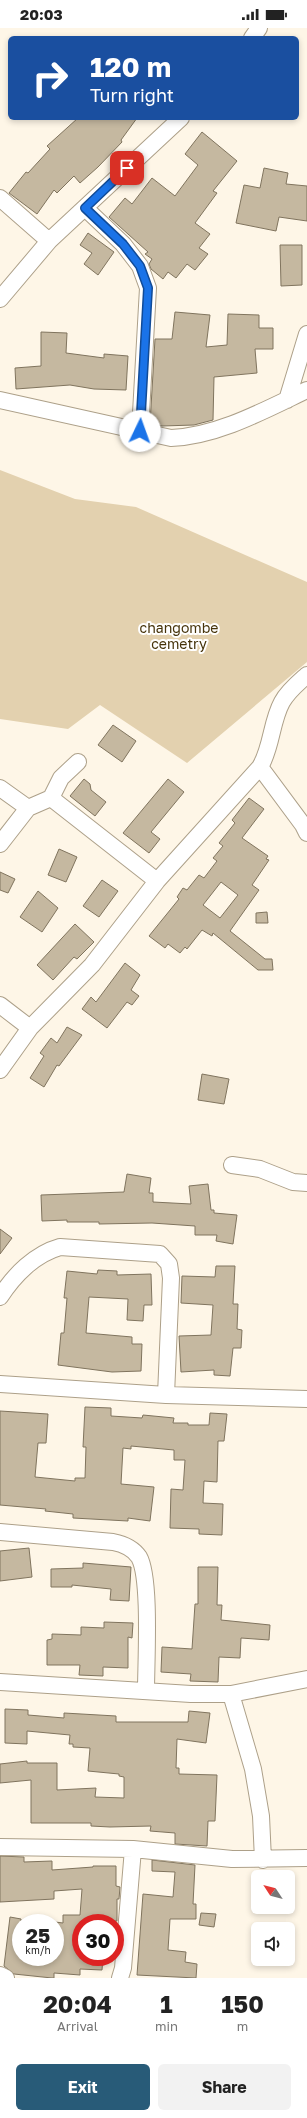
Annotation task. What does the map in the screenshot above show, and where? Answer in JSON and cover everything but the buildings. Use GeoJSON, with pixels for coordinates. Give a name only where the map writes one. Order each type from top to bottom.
{"type":"FeatureCollection","features":[{"type":"Feature","properties":{"kind":"street"},"geometry":{"type":"LineString","coordinates":[[0,298],[50,241],[179,120]]}},
{"type":"Feature","properties":{"kind":"street"},"geometry":{"type":"LineString","coordinates":[[0,198],[50,241]]}},
{"type":"Feature","properties":{"kind":"street"},"geometry":{"type":"LineString","coordinates":[[85,208],[123,244],[140,266],[148,288],[140,431]]}},
{"type":"Feature","properties":{"kind":"street"},"geometry":{"type":"LineString","coordinates":[[287,400],[307,334]]}},
{"type":"Feature","properties":{"kind":"street"},"geometry":{"type":"LineString","coordinates":[[0,400],[171,438],[192,438],[215,431],[307,390]]}},
{"type":"Feature","properties":{"kind":"street"},"geometry":{"type":"LineString","coordinates":[[0,1070],[30,1028],[92,965],[157,881],[260,766],[266,758],[281,703],[292,688],[307,676]]}},
{"type":"Feature","properties":{"kind":"street"},"geometry":{"type":"LineString","coordinates":[[0,844],[28,808],[51,798],[61,778],[78,762]]}},
{"type":"Feature","properties":{"kind":"street"},"geometry":{"type":"LineString","coordinates":[[260,766],[303,825],[307,833]]}},
{"type":"Feature","properties":{"kind":"street"},"geometry":{"type":"LineString","coordinates":[[0,788],[28,808]]}},
{"type":"Feature","properties":{"kind":"street"},"geometry":{"type":"LineString","coordinates":[[51,798],[157,881]]}},
{"type":"Feature","properties":{"kind":"street"},"geometry":{"type":"LineString","coordinates":[[0,1005],[30,1028]]}},
{"type":"Feature","properties":{"kind":"street"},"geometry":{"type":"LineString","coordinates":[[232,1165],[260,1169],[293,1182],[307,1183]]}},
{"type":"Feature","properties":{"kind":"street"},"geometry":{"type":"LineString","coordinates":[[0,1297],[18,1274],[48,1250],[60,1247],[160,1254],[169,1264],[171,1278],[166,1395]]}},
{"type":"Feature","properties":{"kind":"street"},"geometry":{"type":"LineString","coordinates":[[0,1384],[166,1395],[307,1399]]}},
{"type":"Feature","properties":{"kind":"street"},"geometry":{"type":"LineString","coordinates":[[0,1532],[113,1542],[126,1545],[139,1556],[146,1580],[146,1691]]}},
{"type":"Feature","properties":{"kind":"street"},"geometry":{"type":"LineString","coordinates":[[0,1682],[191,1694],[231,1694],[307,1679]]}},
{"type":"Feature","properties":{"kind":"street"},"geometry":{"type":"LineString","coordinates":[[231,1694],[253,1769],[261,1816],[263,1860]]}},
{"type":"Feature","properties":{"kind":"street"},"geometry":{"type":"LineString","coordinates":[[0,1847],[133,1849],[232,1859],[263,1860],[307,1858]]}},
{"type":"Feature","properties":{"kind":"street"},"geometry":{"type":"LineString","coordinates":[[120,1978],[123,1968],[133,1849]]}},
{"type":"Feature","properties":{"kind":"street"},"geometry":{"type":"LineString","coordinates":[[0,1975],[6,1978]]}},
{"type":"Feature","properties":{"kind":"green space","name":"changombe cemetry"},"geometry":{"type":"Polygon","coordinates":[[[0,470],[75,499],[136,507],[307,582],[307,662],[187,763],[100,705],[68,729],[0,719],[0,470]]]}},
{"type":"Feature","properties":{"kind":"route"},"geometry":{"type":"LineString","coordinates":[[127,168],[85,208],[123,244],[140,266],[148,288],[140,431]]}}]}
